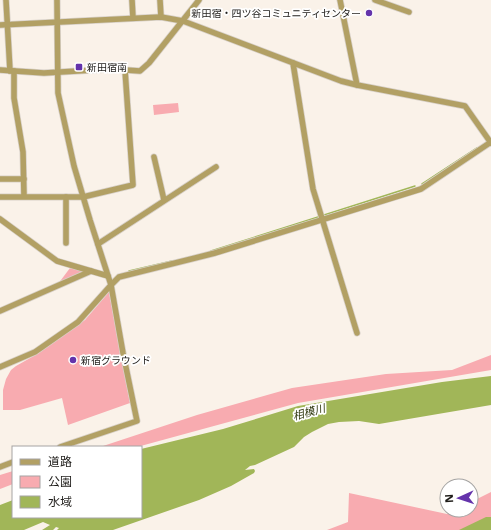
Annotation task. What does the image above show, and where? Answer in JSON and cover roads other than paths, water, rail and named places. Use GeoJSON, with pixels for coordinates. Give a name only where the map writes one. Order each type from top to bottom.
{"type":"FeatureCollection","features":[{"type":"Feature","properties":{"kind":"street"},"geometry":{"type":"LineString","coordinates":[[6,0],[14,98],[22,152],[24,196]]}},
{"type":"Feature","properties":{"kind":"street"},"geometry":{"type":"LineString","coordinates":[[57,0],[59,69],[58,93],[83,197],[111,285],[122,352],[137,421],[63,446]]}},
{"type":"Feature","properties":{"kind":"street"},"geometry":{"type":"LineString","coordinates":[[132,0],[133,18]]}},
{"type":"Feature","properties":{"kind":"street"},"geometry":{"type":"LineString","coordinates":[[160,0],[161,17]]}},
{"type":"Feature","properties":{"kind":"street"},"geometry":{"type":"LineString","coordinates":[[0,70],[58,72],[111,69],[140,71],[145,68],[199,0]]}},
{"type":"Feature","properties":{"kind":"street"},"geometry":{"type":"LineString","coordinates":[[340,0],[358,85]]}},
{"type":"Feature","properties":{"kind":"street"},"geometry":{"type":"LineString","coordinates":[[375,0],[409,12]]}},
{"type":"Feature","properties":{"kind":"street"},"geometry":{"type":"LineString","coordinates":[[0,25],[161,17],[183,21],[341,81],[465,106],[491,142],[420,189],[215,253],[120,277],[78,322],[35,352],[0,368]]}},
{"type":"Feature","properties":{"kind":"street"},"geometry":{"type":"LineString","coordinates":[[293,64],[312,182],[357,333]]}},
{"type":"Feature","properties":{"kind":"street"},"geometry":{"type":"LineString","coordinates":[[0,196],[83,197],[133,185],[125,70]]}},
{"type":"Feature","properties":{"kind":"street"},"geometry":{"type":"LineString","coordinates":[[154,157],[164,200]]}},
{"type":"Feature","properties":{"kind":"street"},"geometry":{"type":"LineString","coordinates":[[98,244],[216,167]]}},
{"type":"Feature","properties":{"kind":"street"},"geometry":{"type":"LineString","coordinates":[[0,179],[24,179]]}},
{"type":"Feature","properties":{"kind":"street"},"geometry":{"type":"LineString","coordinates":[[66,196],[66,243]]}},
{"type":"Feature","properties":{"kind":"street"},"geometry":{"type":"LineString","coordinates":[[0,219],[57,261],[108,276]]}},
{"type":"Feature","properties":{"kind":"street"},"geometry":{"type":"LineString","coordinates":[[0,311],[91,271]]}},
{"type":"Feature","properties":{"kind":"street"},"geometry":{"type":"LineString","coordinates":[[0,467],[12,462]]}},
{"type":"Feature","properties":{"kind":"water","name":"相模川"},"geometry":{"type":"Polygon","coordinates":[[[491,376],[491,405],[379,424],[359,421],[328,424],[304,437],[294,447],[250,466],[245,470],[254,469],[254,473],[231,486],[199,500],[113,530],[57,530],[59,528],[56,527],[53,530],[42,530],[50,525],[43,522],[24,530],[0,530],[0,505],[12,500],[12,518],[142,518],[142,449],[223,429],[298,406],[442,382],[491,376]]]}},
{"type":"Feature","properties":{"kind":"water"},"geometry":{"type":"Polygon","coordinates":[[[486,517],[491,517],[491,530],[459,530],[486,517]]]}},
{"type":"Feature","properties":{"kind":"waterway"},"geometry":{"type":"LineString","coordinates":[[422,184],[477,148]]}},
{"type":"Feature","properties":{"kind":"waterway"},"geometry":{"type":"LineString","coordinates":[[324,215],[415,186]]}},
{"type":"Feature","properties":{"kind":"waterway"},"geometry":{"type":"LineString","coordinates":[[211,251],[318,217]]}},
{"type":"Feature","properties":{"kind":"waterway"},"geometry":{"type":"LineString","coordinates":[[129,271],[172,261]]}},
{"type":"Feature","properties":{"kind":"place","name":"新田宿・四ツ谷コミュニティセンター"},"geometry":{"type":"Point","coordinates":[369,13]}},
{"type":"Feature","properties":{"kind":"place","name":"新田宿南"},"geometry":{"type":"Point","coordinates":[79,67]}},
{"type":"Feature","properties":{"kind":"place","name":"新宿グラウンド"},"geometry":{"type":"Point","coordinates":[73,360]}}]}
